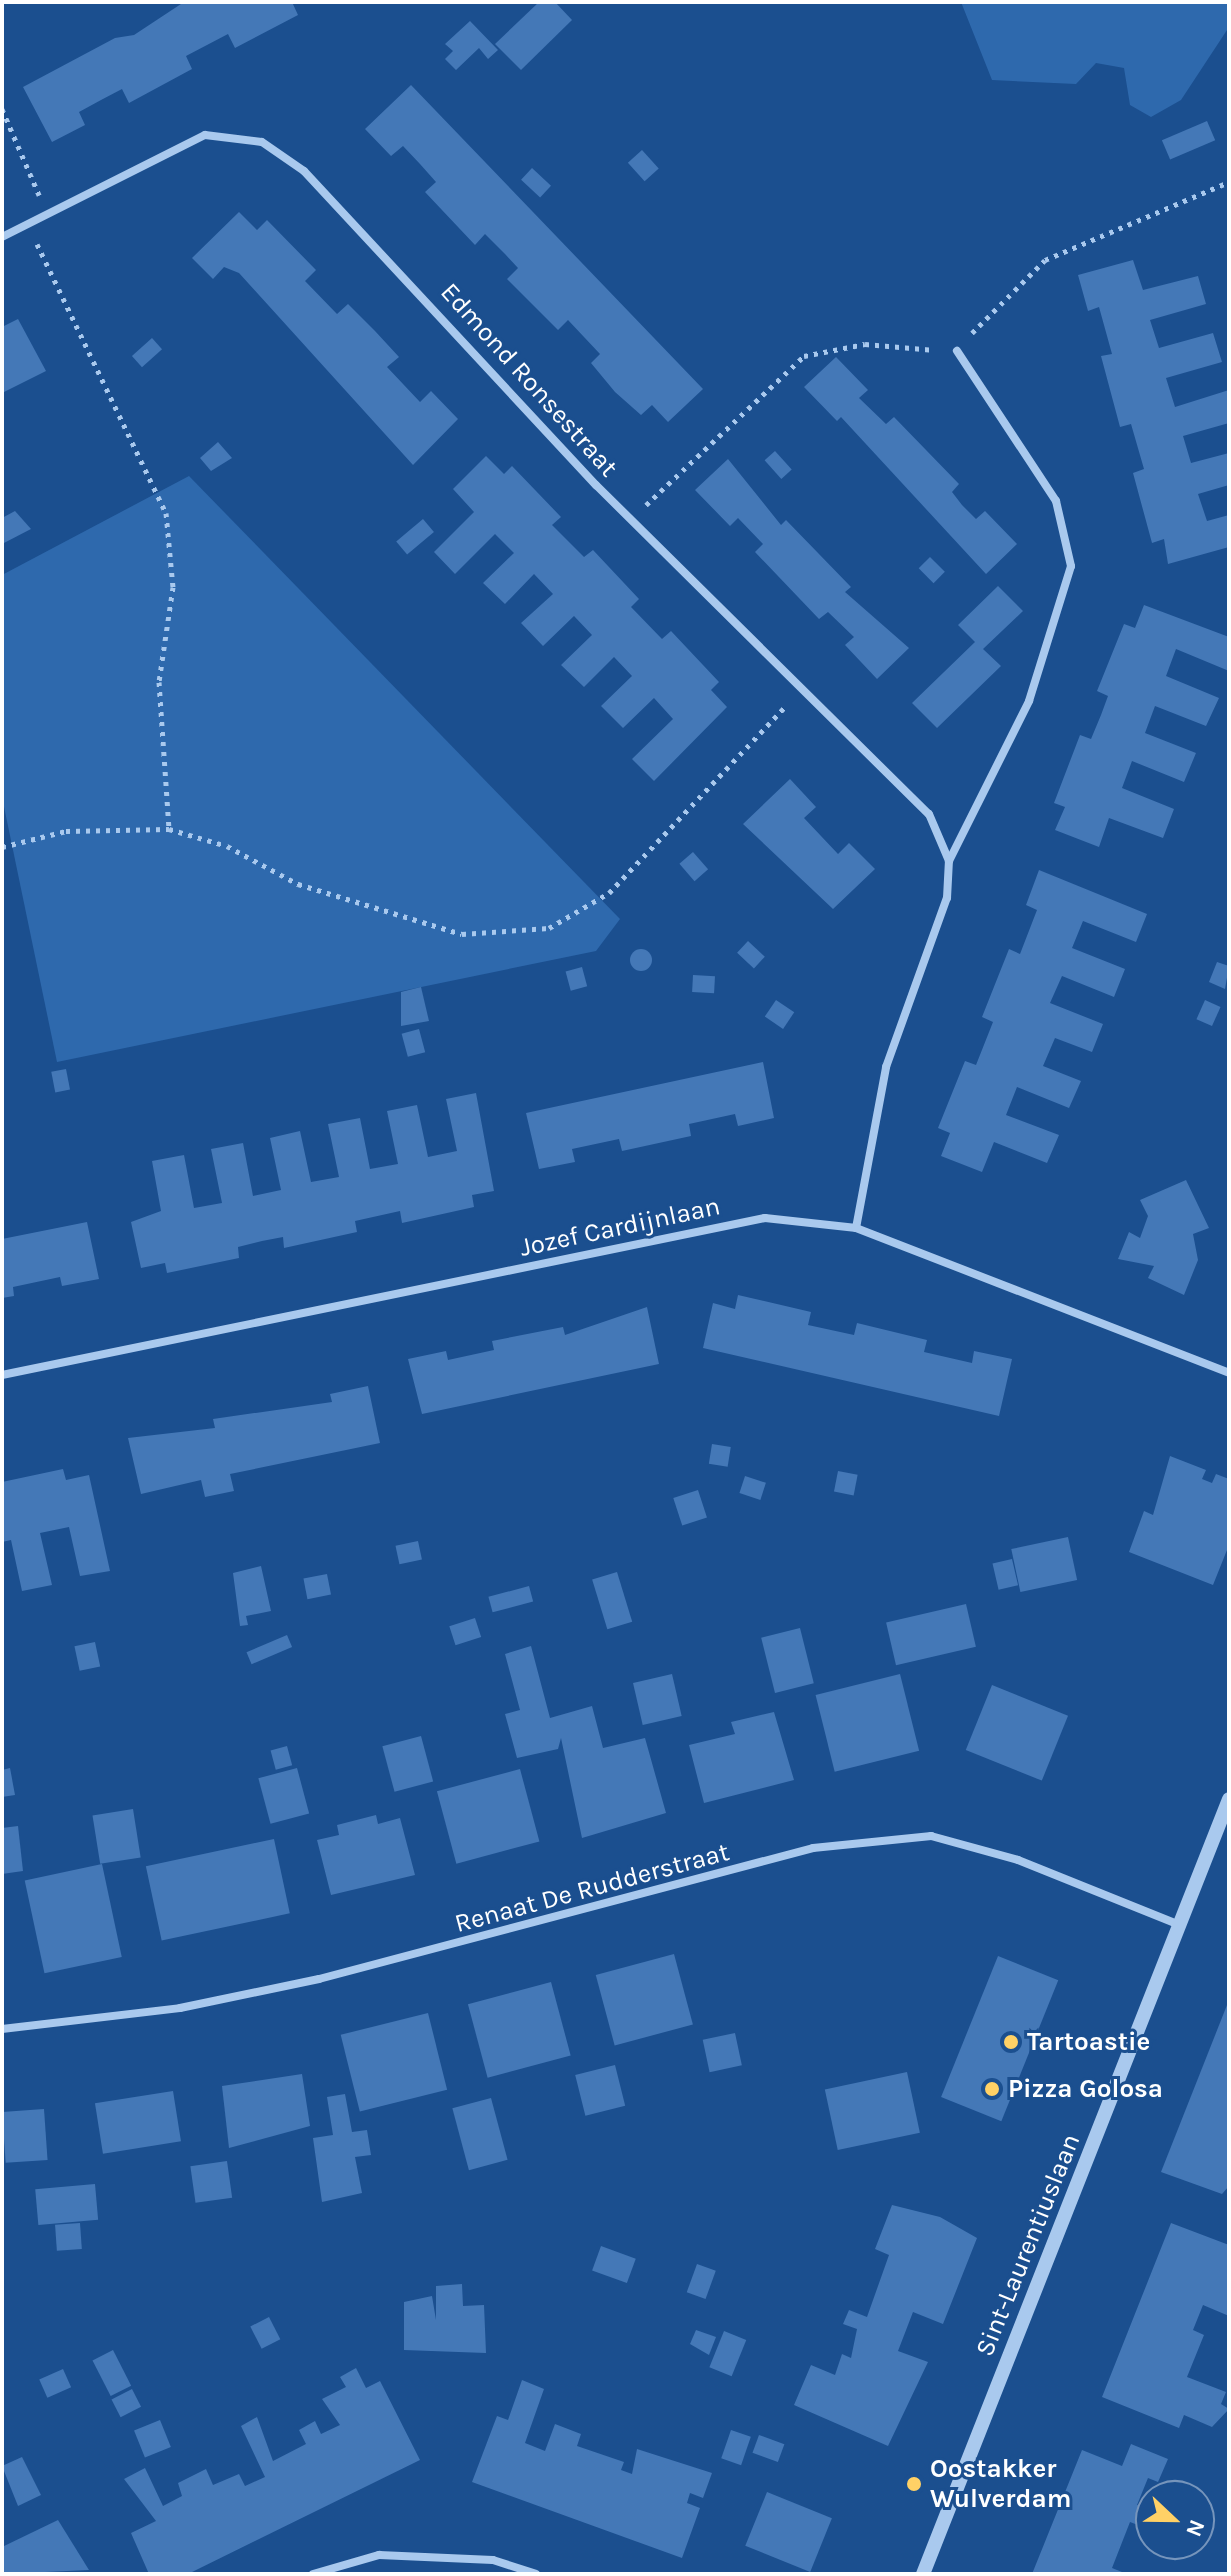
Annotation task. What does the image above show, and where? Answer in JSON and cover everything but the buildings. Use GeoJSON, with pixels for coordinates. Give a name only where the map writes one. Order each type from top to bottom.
{"type":"FeatureCollection","features":[{"type":"Feature","properties":{"kind":"street","name":"Edmond Ronsestraat"},"geometry":{"type":"LineString","coordinates":[[2,237],[205,135],[262,142],[348,216],[631,520],[929,814],[949,861]]}},
{"type":"Feature","properties":{"kind":"street","name":"Edmond Ronsestraat"},"geometry":{"type":"LineString","coordinates":[[856,1228],[886,1067],[947,898],[949,861],[1029,701],[1071,566],[1056,501],[957,351]]}},
{"type":"Feature","properties":{"kind":"street","name":"Jozef Cardijnlaan"},"geometry":{"type":"LineString","coordinates":[[2,1375],[765,1218],[856,1228],[1229,1373]]}},
{"type":"Feature","properties":{"kind":"street","name":"Sint-Laurentiuslaan"},"geometry":{"type":"LineString","coordinates":[[923,2574],[1229,1799]]}},
{"type":"Feature","properties":{"kind":"street","name":"Renaat De Rudderstraat"},"geometry":{"type":"LineString","coordinates":[[2,2029],[180,2008],[319,1979],[813,1848],[931,1836],[1018,1860],[1181,1925]]}},
{"type":"Feature","properties":{"kind":"street"},"geometry":{"type":"LineString","coordinates":[[313,2574],[379,2555],[493,2560],[536,2574]]}},
{"type":"Feature","properties":{"kind":"path"},"geometry":{"type":"LineString","coordinates":[[2,109],[48,214]]}},
{"type":"Feature","properties":{"kind":"path"},"geometry":{"type":"LineString","coordinates":[[631,520],[804,356],[865,344],[957,351],[1045,260],[1229,182]]}},
{"type":"Feature","properties":{"kind":"path"},"geometry":{"type":"LineString","coordinates":[[27,225],[166,513],[173,587],[159,682],[169,829]]}},
{"type":"Feature","properties":{"kind":"path"},"geometry":{"type":"LineString","coordinates":[[2,847],[66,831],[169,829],[227,846],[298,884],[462,934],[549,928],[609,893],[804,688]]}},
{"type":"Feature","properties":{"kind":"shaded area"},"geometry":{"type":"Polygon","coordinates":[[[961,2],[1229,2],[1229,27],[1181,100],[1151,117],[1130,105],[1124,68],[1096,63],[1076,84],[992,80],[961,2]]]}},
{"type":"Feature","properties":{"kind":"shaded area"},"geometry":{"type":"Polygon","coordinates":[[[189,476],[620,919],[596,951],[57,1062],[2,797],[2,575],[189,476]]]}},
{"type":"Feature","properties":{"kind":"place","name":"Tartoastie"},"geometry":{"type":"Point","coordinates":[1011,2042]}},
{"type":"Feature","properties":{"kind":"place","name":"Pizza Golosa"},"geometry":{"type":"Point","coordinates":[992,2089]}},
{"type":"Feature","properties":{"kind":"place","name":"Oostakker Wulverdam"},"geometry":{"type":"Point","coordinates":[914,2484]}}]}
